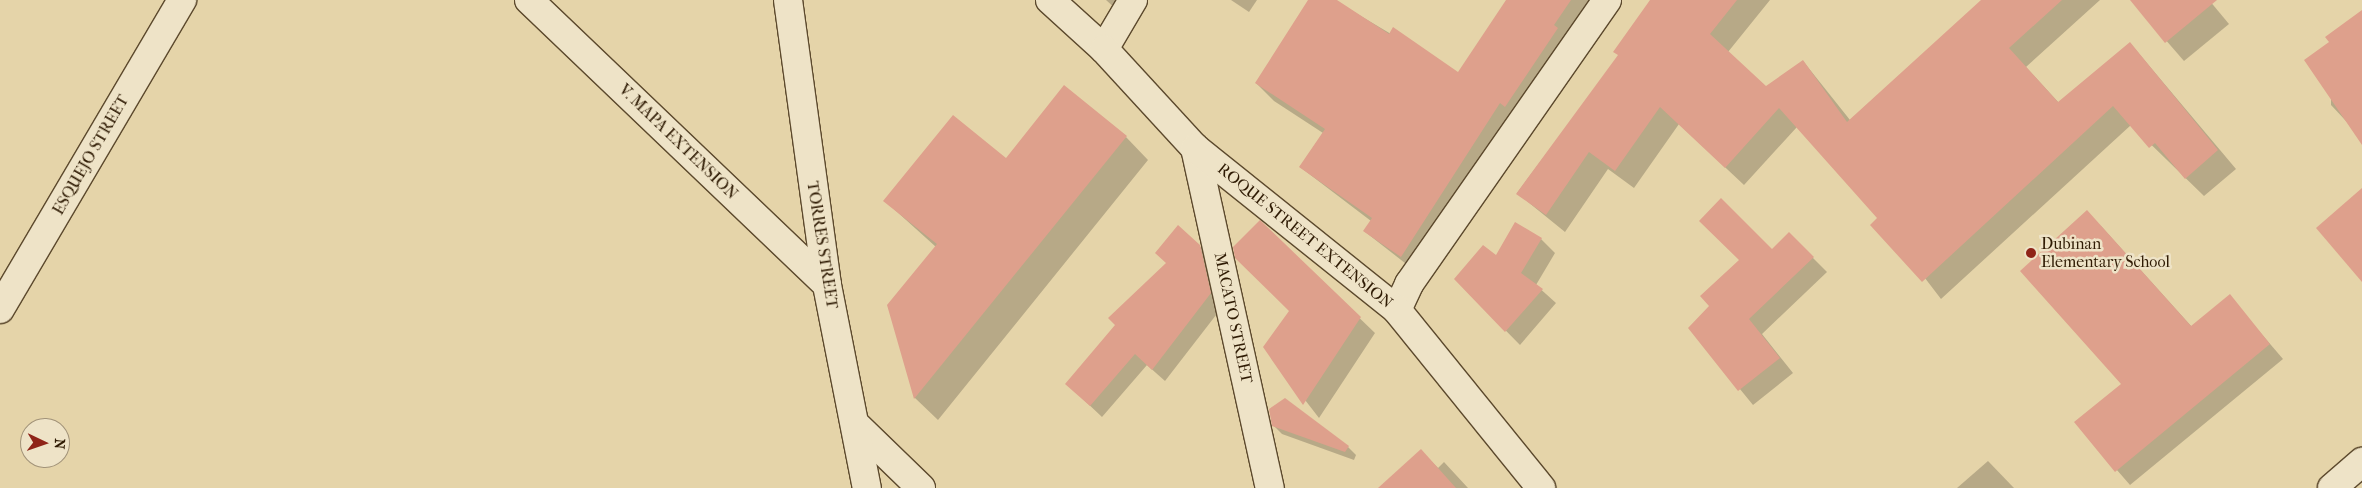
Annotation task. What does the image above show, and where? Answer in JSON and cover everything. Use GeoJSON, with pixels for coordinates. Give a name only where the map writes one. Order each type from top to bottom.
{"type":"FeatureCollection","features":[{"type":"Feature","properties":{"kind":"street","name":"ESQUEJO STREET"},"geometry":{"type":"LineString","coordinates":[[0,309],[182,0]]}},
{"type":"Feature","properties":{"kind":"street","name":"V. MAPA EXTENSION"},"geometry":{"type":"LineString","coordinates":[[529,0],[827,285]]}},
{"type":"Feature","properties":{"kind":"street","name":"TORRES STREET"},"geometry":{"type":"LineString","coordinates":[[788,0],[827,285],[867,488]]}},
{"type":"Feature","properties":{"kind":"street","name":"ROQUE STREET EXTENSION"},"geometry":{"type":"LineString","coordinates":[[1050,0],[1104,49],[1195,148],[1397,310],[1541,488]]}},
{"type":"Feature","properties":{"kind":"street"},"geometry":{"type":"LineString","coordinates":[[1104,49],[1133,0]]}},
{"type":"Feature","properties":{"kind":"street"},"geometry":{"type":"LineString","coordinates":[[1397,310],[1409,284],[1607,0]]}},
{"type":"Feature","properties":{"kind":"street","name":"MACATO STREET"},"geometry":{"type":"LineString","coordinates":[[1195,148],[1270,488]]}},
{"type":"Feature","properties":{"kind":"street"},"geometry":{"type":"LineString","coordinates":[[855,424],[921,488]]}},
{"type":"Feature","properties":{"kind":"street"},"geometry":{"type":"LineString","coordinates":[[2332,488],[2362,462]]}},
{"type":"Feature","properties":{"kind":"building"},"geometry":{"type":"Polygon","coordinates":[[[1308,0],[1337,0],[1389,34],[1393,27],[1458,72],[1506,0],[1571,0],[1554,25],[1558,28],[1505,107],[1500,103],[1401,257],[1363,231],[1372,218],[1299,167],[1325,129],[1255,83],[1308,0]]]}},
{"type":"Feature","properties":{"kind":"building"},"geometry":{"type":"Polygon","coordinates":[[[1650,0],[1737,0],[1710,34],[1766,86],[1803,60],[1847,122],[1981,0],[2062,0],[2009,48],[2058,102],[2130,42],[2218,150],[2185,179],[2155,143],[2149,148],[2113,106],[1922,282],[1870,225],[1877,218],[1779,108],[1725,168],[1660,107],[1615,171],[1589,152],[1546,215],[1516,194],[1618,55],[1613,52],[1650,0]]]}},
{"type":"Feature","properties":{"kind":"building"},"geometry":{"type":"Polygon","coordinates":[[[2130,0],[2217,0],[2165,43],[2130,0]]]}},
{"type":"Feature","properties":{"kind":"building"},"geometry":{"type":"Polygon","coordinates":[[[2362,10],[2362,145],[2304,60],[2329,42],[2325,37],[2362,10]]]}},
{"type":"Feature","properties":{"kind":"building"},"geometry":{"type":"Polygon","coordinates":[[[1064,85],[1127,136],[914,399],[887,305],[937,244],[883,201],[953,115],[1006,158],[1064,85]]]}},
{"type":"Feature","properties":{"kind":"building"},"geometry":{"type":"Polygon","coordinates":[[[2362,188],[2362,282],[2316,228],[2362,188]]]}},
{"type":"Feature","properties":{"kind":"building"},"geometry":{"type":"Polygon","coordinates":[[[1721,198],[1772,249],[1789,232],[1814,257],[1749,319],[1780,358],[1738,391],[1688,328],[1709,306],[1700,296],[1739,260],[1699,221],[1721,198]]]}},
{"type":"Feature","properties":{"kind":"building"},"geometry":{"type":"Polygon","coordinates":[[[2087,210],[2191,326],[2230,294],[2270,344],[2115,472],[2074,422],[2121,384],[2020,271],[2087,210]]]}},
{"type":"Feature","properties":{"kind":"building"},"geometry":{"type":"Polygon","coordinates":[[[1260,220],[1361,317],[1303,405],[1263,347],[1289,311],[1235,258],[1233,247],[1260,220]]]}},
{"type":"Feature","properties":{"kind":"building"},"geometry":{"type":"Polygon","coordinates":[[[1515,222],[1542,238],[1521,273],[1543,289],[1505,332],[1454,279],[1483,245],[1496,255],[1515,222]]]}},
{"type":"Feature","properties":{"kind":"building"},"geometry":{"type":"Polygon","coordinates":[[[1178,225],[1200,245],[1211,293],[1152,370],[1135,354],[1090,406],[1065,384],[1115,325],[1108,318],[1166,263],[1155,253],[1178,225]]]}},
{"type":"Feature","properties":{"kind":"building"},"geometry":{"type":"Polygon","coordinates":[[[1285,398],[1349,446],[1345,452],[1272,426],[1269,409],[1285,398]]]}},
{"type":"Feature","properties":{"kind":"building"},"geometry":{"type":"Polygon","coordinates":[[[1421,449],[1456,488],[1378,488],[1421,449]]]}},
{"type":"Feature","properties":{"kind":"place","name":"Dubinan Elementary School"},"geometry":{"type":"Point","coordinates":[2031,253]}}]}
